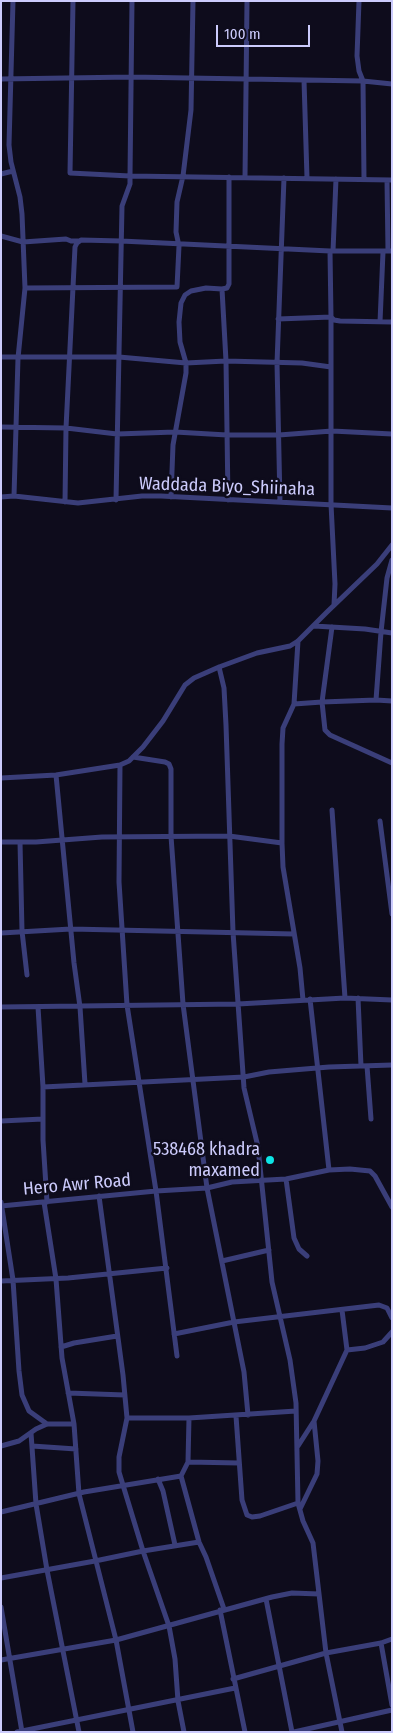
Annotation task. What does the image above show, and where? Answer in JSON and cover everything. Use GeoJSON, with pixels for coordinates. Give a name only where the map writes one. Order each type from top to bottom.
{"type":"FeatureCollection","features":[{"type":"Feature","properties":{"kind":"street"},"geometry":{"type":"LineString","coordinates":[[13,1],[9,145],[10,162],[20,197],[25,288],[18,358],[14,496]]}},
{"type":"Feature","properties":{"kind":"street"},"geometry":{"type":"LineString","coordinates":[[73,1],[70,173],[130,176],[390,180],[388,251],[380,322]]}},
{"type":"Feature","properties":{"kind":"street"},"geometry":{"type":"LineString","coordinates":[[116,500],[122,206],[130,184],[132,1]]}},
{"type":"Feature","properties":{"kind":"street"},"geometry":{"type":"LineString","coordinates":[[25,288],[177,287],[179,244],[176,232],[177,202],[183,176],[190,121],[192,1]]}},
{"type":"Feature","properties":{"kind":"street"},"geometry":{"type":"LineString","coordinates":[[245,177],[247,1]]}},
{"type":"Feature","properties":{"kind":"street"},"geometry":{"type":"LineString","coordinates":[[359,1],[357,56],[359,71],[363,81],[364,179]]}},
{"type":"Feature","properties":{"kind":"street"},"geometry":{"type":"LineString","coordinates":[[1,79],[131,77],[363,81],[392,84]]}},
{"type":"Feature","properties":{"kind":"street"},"geometry":{"type":"LineString","coordinates":[[304,80],[307,178]]}},
{"type":"Feature","properties":{"kind":"street"},"geometry":{"type":"LineString","coordinates":[[1,174],[13,171]]}},
{"type":"Feature","properties":{"kind":"street"},"geometry":{"type":"LineString","coordinates":[[171,497],[175,432],[184,389],[186,363],[180,342],[179,322],[181,303],[185,295],[190,291],[222,289],[227,288],[229,284],[229,178]]}},
{"type":"Feature","properties":{"kind":"street"},"geometry":{"type":"LineString","coordinates":[[280,502],[277,363],[284,178]]}},
{"type":"Feature","properties":{"kind":"street"},"geometry":{"type":"LineString","coordinates":[[334,605],[335,584],[331,504],[331,317],[336,179]]}},
{"type":"Feature","properties":{"kind":"street"},"geometry":{"type":"LineString","coordinates":[[1,236],[23,242],[66,239],[71,241],[121,241],[332,251],[388,251]]}},
{"type":"Feature","properties":{"kind":"street"},"geometry":{"type":"LineString","coordinates":[[65,502],[66,428],[75,247],[77,242],[81,241]]}},
{"type":"Feature","properties":{"kind":"street"},"geometry":{"type":"LineString","coordinates":[[222,289],[226,361],[228,500]]}},
{"type":"Feature","properties":{"kind":"street"},"geometry":{"type":"LineString","coordinates":[[278,319],[331,317],[334,320],[340,321],[392,322]]}},
{"type":"Feature","properties":{"kind":"street"},"geometry":{"type":"LineString","coordinates":[[1,357],[119,357],[186,363],[226,361],[331,367]]}},
{"type":"Feature","properties":{"kind":"street"},"geometry":{"type":"LineString","coordinates":[[1,427],[66,428],[117,434],[175,432],[278,435],[332,431],[392,434]]}},
{"type":"Feature","properties":{"kind":"street","name":"Waddada Biyo_Shiinaha"},"geometry":{"type":"LineString","coordinates":[[1,497],[14,496],[78,504],[142,496],[392,508]]}},
{"type":"Feature","properties":{"kind":"street"},"geometry":{"type":"LineString","coordinates":[[1,778],[56,775],[120,766],[133,757],[162,721],[185,685],[194,678],[219,667],[298,642],[377,564],[392,545]]}},
{"type":"Feature","properties":{"kind":"street"},"geometry":{"type":"LineString","coordinates":[[377,564],[392,560]]}},
{"type":"Feature","properties":{"kind":"street"},"geometry":{"type":"LineString","coordinates":[[376,700],[387,578],[392,560]]}},
{"type":"Feature","properties":{"kind":"street"},"geometry":{"type":"LineString","coordinates":[[314,626],[392,633]]}},
{"type":"Feature","properties":{"kind":"street"},"geometry":{"type":"LineString","coordinates":[[332,627],[322,702],[326,730],[330,735],[392,763]]}},
{"type":"Feature","properties":{"kind":"street"},"geometry":{"type":"LineString","coordinates":[[298,642],[294,704],[283,728],[282,867],[302,982],[303,1000]]}},
{"type":"Feature","properties":{"kind":"street"},"geometry":{"type":"LineString","coordinates":[[219,667],[224,688],[233,932],[244,1088],[258,1148],[272,1282],[290,1360],[296,1411],[298,1503],[314,1543],[326,1653],[342,1732]]}},
{"type":"Feature","properties":{"kind":"street"},"geometry":{"type":"LineString","coordinates":[[294,704],[392,701]]}},
{"type":"Feature","properties":{"kind":"street"},"geometry":{"type":"LineString","coordinates":[[133,757],[164,762],[169,764],[171,769],[171,836],[183,1004],[207,1188],[244,1372],[248,1414]]}},
{"type":"Feature","properties":{"kind":"street"},"geometry":{"type":"LineString","coordinates":[[120,766],[119,882],[126,1005],[156,1191],[177,1356]]}},
{"type":"Feature","properties":{"kind":"street"},"geometry":{"type":"LineString","coordinates":[[56,775],[80,1007],[85,1084]]}},
{"type":"Feature","properties":{"kind":"street"},"geometry":{"type":"LineString","coordinates":[[332,810],[345,998]]}},
{"type":"Feature","properties":{"kind":"street"},"geometry":{"type":"LineString","coordinates":[[380,821],[392,914]]}},
{"type":"Feature","properties":{"kind":"street"},"geometry":{"type":"LineString","coordinates":[[1,842],[119,837],[229,836],[282,843]]}},
{"type":"Feature","properties":{"kind":"street"},"geometry":{"type":"LineString","coordinates":[[20,842],[22,931],[27,975]]}},
{"type":"Feature","properties":{"kind":"street"},"geometry":{"type":"LineString","coordinates":[[1,933],[71,929],[294,934]]}},
{"type":"Feature","properties":{"kind":"street"},"geometry":{"type":"LineString","coordinates":[[1,1007],[238,1004],[345,998],[392,1000]]}},
{"type":"Feature","properties":{"kind":"street"},"geometry":{"type":"LineString","coordinates":[[358,998],[371,1119]]}},
{"type":"Feature","properties":{"kind":"street"},"geometry":{"type":"LineString","coordinates":[[310,1000],[329,1170]]}},
{"type":"Feature","properties":{"kind":"street"},"geometry":{"type":"LineString","coordinates":[[38,1008],[43,1086],[46,1202],[56,1279],[61,1346],[74,1424],[79,1494],[116,1640],[133,1732]]}},
{"type":"Feature","properties":{"kind":"street"},"geometry":{"type":"LineString","coordinates":[[43,1086],[244,1077],[268,1072],[392,1065]]}},
{"type":"Feature","properties":{"kind":"street"},"geometry":{"type":"LineString","coordinates":[[1,1121],[43,1119]]}},
{"type":"Feature","properties":{"kind":"street","name":"Hero Awr Road"},"geometry":{"type":"LineString","coordinates":[[1,1206],[207,1188],[232,1182],[286,1178],[329,1170],[370,1171],[375,1176],[392,1207]]}},
{"type":"Feature","properties":{"kind":"street"},"geometry":{"type":"LineString","coordinates":[[286,1178],[294,1238],[299,1249],[308,1256]]}},
{"type":"Feature","properties":{"kind":"street"},"geometry":{"type":"LineString","coordinates":[[99,1196],[127,1418],[119,1457],[119,1472],[142,1551],[169,1626],[175,1659],[178,1701],[184,1732]]}},
{"type":"Feature","properties":{"kind":"street"},"geometry":{"type":"LineString","coordinates":[[1,1202],[12,1280],[18,1371],[22,1395],[29,1411],[46,1424]]}},
{"type":"Feature","properties":{"kind":"street"},"geometry":{"type":"LineString","coordinates":[[222,1261],[269,1250]]}},
{"type":"Feature","properties":{"kind":"street"},"geometry":{"type":"LineString","coordinates":[[1,1281],[109,1275],[167,1268]]}},
{"type":"Feature","properties":{"kind":"street"},"geometry":{"type":"LineString","coordinates":[[174,1334],[234,1322],[380,1305],[387,1308],[392,1318]]}},
{"type":"Feature","properties":{"kind":"street"},"geometry":{"type":"LineString","coordinates":[[298,1447],[314,1421],[347,1350],[342,1310]]}},
{"type":"Feature","properties":{"kind":"street"},"geometry":{"type":"LineString","coordinates":[[347,1350],[365,1348],[383,1342],[392,1332]]}},
{"type":"Feature","properties":{"kind":"street"},"geometry":{"type":"LineString","coordinates":[[61,1346],[118,1336]]}},
{"type":"Feature","properties":{"kind":"street"},"geometry":{"type":"LineString","coordinates":[[68,1393],[125,1395]]}},
{"type":"Feature","properties":{"kind":"street"},"geometry":{"type":"LineString","coordinates":[[127,1418],[189,1418],[296,1411]]}},
{"type":"Feature","properties":{"kind":"street"},"geometry":{"type":"LineString","coordinates":[[236,1416],[242,1500],[247,1515],[252,1518],[298,1503]]}},
{"type":"Feature","properties":{"kind":"street"},"geometry":{"type":"LineString","coordinates":[[189,1418],[188,1462],[181,1476],[199,1542],[206,1557],[222,1610],[233,1679],[245,1732]]}},
{"type":"Feature","properties":{"kind":"street"},"geometry":{"type":"LineString","coordinates":[[300,1509],[317,1474],[318,1462],[314,1421]]}},
{"type":"Feature","properties":{"kind":"street"},"geometry":{"type":"LineString","coordinates":[[1,1446],[18,1441],[46,1424],[74,1424]]}},
{"type":"Feature","properties":{"kind":"street"},"geometry":{"type":"LineString","coordinates":[[31,1433],[36,1504],[79,1732]]}},
{"type":"Feature","properties":{"kind":"street"},"geometry":{"type":"LineString","coordinates":[[32,1446],[76,1449]]}},
{"type":"Feature","properties":{"kind":"street"},"geometry":{"type":"LineString","coordinates":[[188,1462],[239,1463]]}},
{"type":"Feature","properties":{"kind":"street"},"geometry":{"type":"LineString","coordinates":[[1,1512],[123,1484],[181,1476]]}},
{"type":"Feature","properties":{"kind":"street"},"geometry":{"type":"LineString","coordinates":[[158,1479],[163,1490],[175,1545]]}},
{"type":"Feature","properties":{"kind":"street"},"geometry":{"type":"LineString","coordinates":[[1,1578],[199,1542]]}},
{"type":"Feature","properties":{"kind":"street"},"geometry":{"type":"LineString","coordinates":[[1,1660],[116,1640],[222,1610],[292,1593],[319,1594]]}},
{"type":"Feature","properties":{"kind":"street"},"geometry":{"type":"LineString","coordinates":[[266,1599],[293,1732],[392,1710]]}},
{"type":"Feature","properties":{"kind":"street"},"geometry":{"type":"LineString","coordinates":[[1,1607],[21,1732],[235,1688]]}},
{"type":"Feature","properties":{"kind":"street"},"geometry":{"type":"LineString","coordinates":[[233,1679],[326,1653],[381,1643],[392,1639]]}},
{"type":"Feature","properties":{"kind":"street"},"geometry":{"type":"LineString","coordinates":[[381,1643],[392,1705]]}},
{"type":"Feature","properties":{"kind":"place","name":"538468 khadra maxamed"},"geometry":{"type":"Point","coordinates":[270,1160]}}]}
